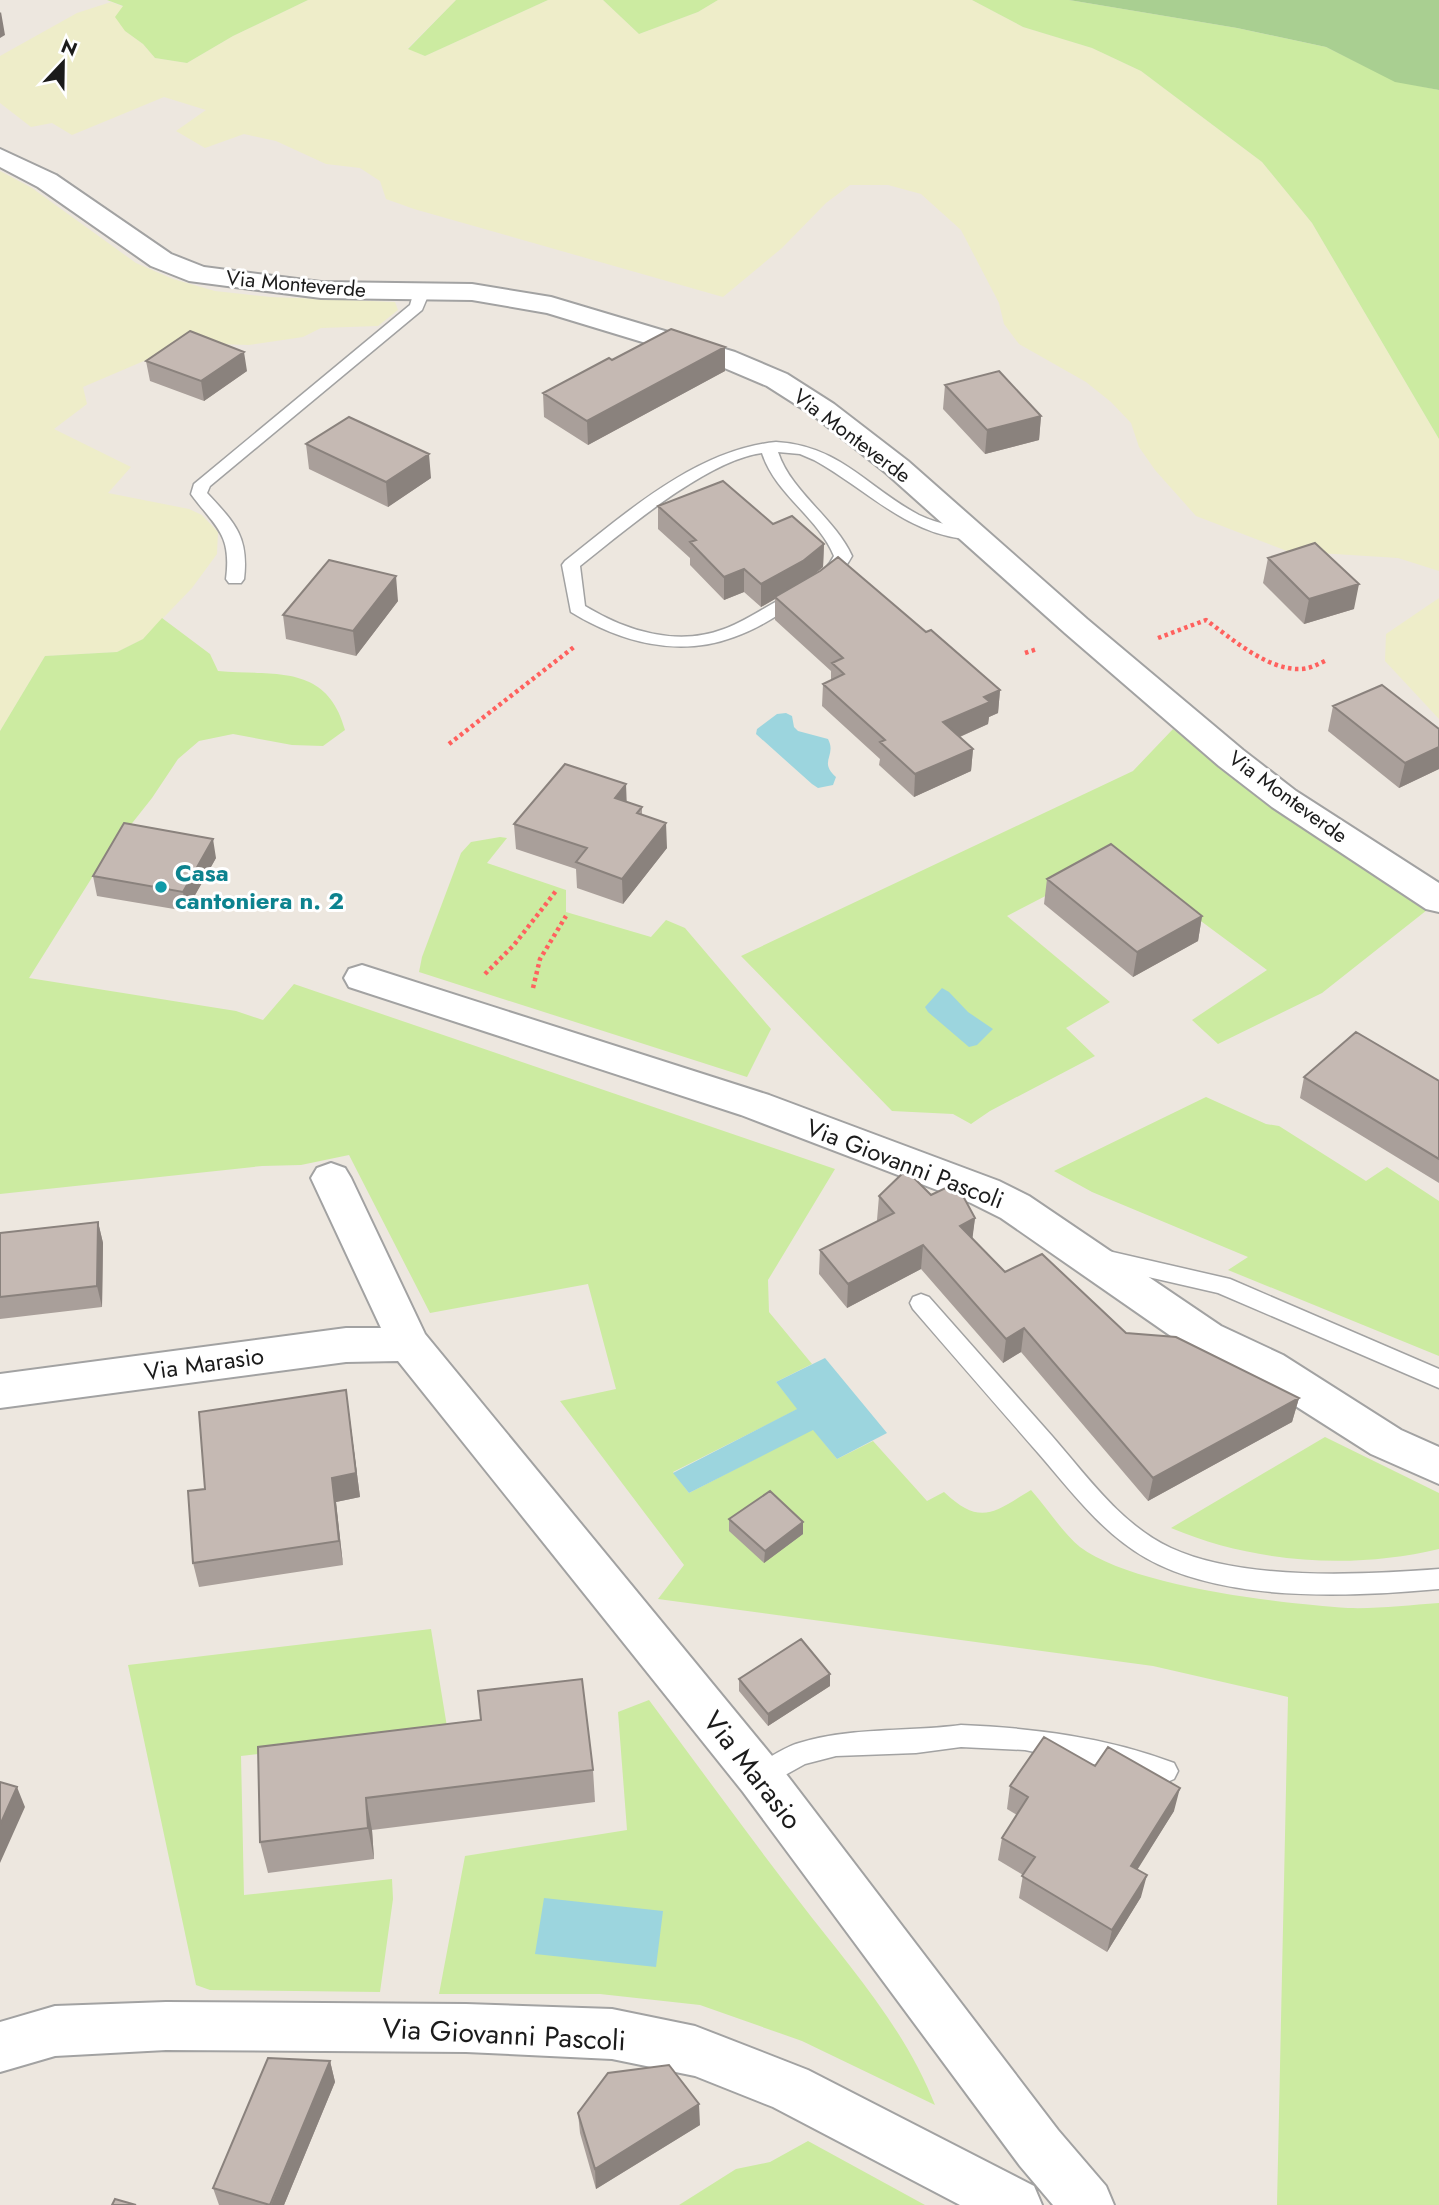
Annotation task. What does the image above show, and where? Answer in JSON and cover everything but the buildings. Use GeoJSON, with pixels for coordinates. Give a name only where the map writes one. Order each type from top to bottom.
{"type":"FeatureCollection","features":[{"type":"Feature","properties":{"kind":"street","name":"Via Monteverde"},"geometry":{"type":"LineString","coordinates":[[0,157],[47,181],[161,260],[199,275],[321,290],[472,292],[551,305],[725,358],[777,380],[824,410],[975,535],[1076,626],[1231,758],[1284,799],[1439,900]]}},
{"type":"Feature","properties":{"kind":"street","name":"Via Giovanni Pascoli"},"geometry":{"type":"LineString","coordinates":[[362,978],[755,1105],[985,1192],[1015,1207],[1206,1338],[1268,1367],[1386,1442],[1439,1466]]}},
{"type":"Feature","properties":{"kind":"street","name":"Via Marasio"},"geometry":{"type":"LineString","coordinates":[[331,1178],[409,1344],[760,1777],[1040,2148],[1087,2205]]}},
{"type":"Feature","properties":{"kind":"street","name":"Via Marasio"},"geometry":{"type":"LineString","coordinates":[[0,1391],[346,1345],[409,1344]]}},
{"type":"Feature","properties":{"kind":"street","name":"Via Giovanni Pascoli"},"geometry":{"type":"LineString","coordinates":[[0,2047],[55,2031],[166,2026],[466,2028],[612,2034],[695,2051],[790,2088],[1015,2205]]}},
{"type":"Feature","properties":{"kind":"lane"},"geometry":{"type":"LineString","coordinates":[[235,579],[239,554],[232,533],[199,494],[202,484],[417,307],[422,291]]}},
{"type":"Feature","properties":{"kind":"lane"},"geometry":{"type":"LineString","coordinates":[[768,447],[775,469],[836,540],[844,556],[839,566],[811,590],[744,627],[710,639],[678,643],[642,637],[602,625],[577,608],[571,565],[614,531],[711,463],[744,450],[768,447],[797,448],[819,456],[914,520],[942,531],[975,535]]}},
{"type":"Feature","properties":{"kind":"lane"},"geometry":{"type":"LineString","coordinates":[[1088,1256],[1222,1285],[1439,1379]]}},
{"type":"Feature","properties":{"kind":"lane"},"geometry":{"type":"LineString","coordinates":[[921,1303],[1102,1510],[1131,1536],[1171,1558],[1212,1569],[1287,1583],[1380,1584],[1439,1579]]}},
{"type":"Feature","properties":{"kind":"lane"},"geometry":{"type":"LineString","coordinates":[[760,1777],[799,1755],[836,1745],[916,1742],[961,1736],[1025,1739],[1131,1760],[1165,1771]]}},
{"type":"Feature","properties":{"kind":"path"},"geometry":{"type":"LineString","coordinates":[[1153,640],[1206,620],[1234,641],[1270,660],[1299,670],[1327,660]]}},
{"type":"Feature","properties":{"kind":"path"},"geometry":{"type":"LineString","coordinates":[[449,744],[602,625]]}},
{"type":"Feature","properties":{"kind":"path"},"geometry":{"type":"LineString","coordinates":[[1025,653],[1037,648]]}},
{"type":"Feature","properties":{"kind":"path"},"geometry":{"type":"LineString","coordinates":[[457,1008],[465,989],[493,968],[556,891]]}},
{"type":"Feature","properties":{"kind":"path"},"geometry":{"type":"LineString","coordinates":[[539,1034],[526,1012],[540,959],[566,916]]}},
{"type":"Feature","properties":{"kind":"green space"},"geometry":{"type":"Polygon","coordinates":[[[107,0],[308,0],[233,36],[187,63],[155,58],[143,44],[125,31],[115,17],[123,6],[107,0]]]}},
{"type":"Feature","properties":{"kind":"green space"},"geometry":{"type":"Polygon","coordinates":[[[308,0],[456,0],[408,48],[425,56],[548,0],[603,0],[639,34],[698,12],[718,0],[972,0],[1023,27],[1092,48],[1141,71],[1262,162],[1312,223],[1439,439],[1439,571],[1398,558],[1287,551],[1196,516],[1155,470],[1139,447],[1131,423],[1111,402],[1086,382],[1019,344],[1004,324],[999,303],[961,230],[921,194],[888,185],[850,185],[826,203],[782,248],[723,297],[414,209],[386,199],[380,181],[360,168],[326,164],[276,141],[244,134],[205,148],[176,131],[206,110],[164,97],[72,135],[52,123],[31,127],[0,103],[0,56],[77,13],[111,2],[124,7],[125,31],[143,44],[155,58],[187,63],[233,36],[308,0]]]}},
{"type":"Feature","properties":{"kind":"green space"},"geometry":{"type":"Polygon","coordinates":[[[456,0],[548,0],[425,56],[408,49],[456,0]]]}},
{"type":"Feature","properties":{"kind":"green space"},"geometry":{"type":"Polygon","coordinates":[[[603,0],[718,0],[698,12],[639,34],[603,0]]]}},
{"type":"Feature","properties":{"kind":"green space"},"geometry":{"type":"Polygon","coordinates":[[[972,0],[1069,0],[1237,28],[1326,47],[1395,81],[1439,90],[1439,439],[1312,223],[1262,162],[1141,71],[1092,48],[1023,27],[972,0]]]}},
{"type":"Feature","properties":{"kind":"green space"},"geometry":{"type":"Polygon","coordinates":[[[1069,0],[1439,0],[1439,90],[1395,82],[1326,47],[1237,28],[1069,0]]]}},
{"type":"Feature","properties":{"kind":"green space"},"geometry":{"type":"Polygon","coordinates":[[[0,171],[32,188],[136,263],[173,279],[215,291],[271,297],[395,302],[398,310],[378,326],[321,328],[303,337],[249,345],[186,343],[83,387],[87,404],[54,429],[131,467],[108,493],[189,509],[202,515],[218,532],[217,554],[192,588],[143,639],[117,652],[45,656],[0,731],[0,171]]]}},
{"type":"Feature","properties":{"kind":"green space"},"geometry":{"type":"Polygon","coordinates":[[[1439,598],[1439,719],[1385,661],[1386,634],[1439,598]]]}},
{"type":"Feature","properties":{"kind":"green space"},"geometry":{"type":"Polygon","coordinates":[[[162,618],[210,654],[218,671],[278,674],[312,683],[325,693],[337,708],[345,730],[323,746],[292,745],[233,734],[199,741],[178,759],[152,798],[103,860],[29,978],[236,1011],[263,1020],[294,984],[835,1169],[768,1280],[769,1312],[812,1364],[776,1382],[798,1409],[673,1472],[689,1493],[813,1429],[837,1459],[873,1441],[927,1501],[944,1492],[968,1510],[988,1512],[1007,1505],[1031,1490],[1080,1547],[1103,1561],[1134,1572],[1208,1591],[1320,1606],[1371,1608],[1439,1603],[1439,2205],[1277,2205],[1288,1697],[1153,1666],[658,1599],[684,1565],[560,1401],[616,1389],[588,1284],[430,1313],[349,1155],[301,1165],[262,1166],[0,1194],[0,731],[45,656],[117,652],[143,639],[162,618]]]}},
{"type":"Feature","properties":{"kind":"green space"},"geometry":{"type":"Polygon","coordinates":[[[1173,729],[1283,816],[1427,910],[1322,993],[1218,1044],[1192,1020],[1267,970],[1117,859],[1007,916],[1110,1002],[1066,1028],[1095,1056],[990,1111],[971,1124],[953,1114],[892,1111],[741,956],[1133,771],[1173,729]]]}},
{"type":"Feature","properties":{"kind":"green space"},"geometry":{"type":"Polygon","coordinates":[[[507,838],[487,863],[566,890],[566,912],[651,937],[666,920],[685,928],[771,1029],[747,1077],[419,972],[422,957],[461,853],[471,842],[507,838]]]}},
{"type":"Feature","properties":{"kind":"green space"},"geometry":{"type":"Polygon","coordinates":[[[1206,1097],[1266,1124],[1279,1126],[1366,1181],[1387,1167],[1439,1201],[1439,1356],[1228,1270],[1248,1257],[1092,1192],[1054,1171],[1206,1097]]]}},
{"type":"Feature","properties":{"kind":"green space"},"geometry":{"type":"Polygon","coordinates":[[[1325,1437],[1439,1493],[1439,1549],[1372,1560],[1303,1560],[1236,1549],[1171,1528],[1325,1437]]]}},
{"type":"Feature","properties":{"kind":"green space"},"geometry":{"type":"Polygon","coordinates":[[[431,1629],[448,1733],[241,1756],[244,1895],[392,1879],[393,1899],[380,1992],[210,1990],[196,1985],[128,1665],[431,1629]]]}},
{"type":"Feature","properties":{"kind":"green space"},"geometry":{"type":"Polygon","coordinates":[[[649,1700],[874,1998],[908,2050],[935,2105],[802,2041],[700,2005],[600,1994],[439,1994],[465,1856],[627,1830],[618,1712],[649,1700]]]}},
{"type":"Feature","properties":{"kind":"green space"},"geometry":{"type":"Polygon","coordinates":[[[808,2141],[925,2205],[679,2205],[736,2169],[770,2162],[808,2141]]]}},
{"type":"Feature","properties":{"kind":"water"},"geometry":{"type":"Polygon","coordinates":[[[786,713],[792,716],[794,727],[798,731],[828,739],[831,750],[828,767],[836,777],[833,785],[818,788],[756,734],[757,729],[777,714],[786,713]]]}},
{"type":"Feature","properties":{"kind":"water"},"geometry":{"type":"Polygon","coordinates":[[[942,988],[968,1012],[993,1029],[977,1045],[969,1047],[928,1012],[925,1007],[942,988]]]}},
{"type":"Feature","properties":{"kind":"water"},"geometry":{"type":"Polygon","coordinates":[[[825,1358],[887,1433],[837,1459],[813,1430],[689,1493],[673,1473],[797,1409],[776,1382],[825,1358]]]}},
{"type":"Feature","properties":{"kind":"water"},"geometry":{"type":"Polygon","coordinates":[[[544,1898],[663,1911],[656,1967],[535,1954],[544,1898]]]}},
{"type":"Feature","properties":{"kind":"place","name":"Casa cantoniera n. 2"},"geometry":{"type":"Point","coordinates":[161,887]}}]}
